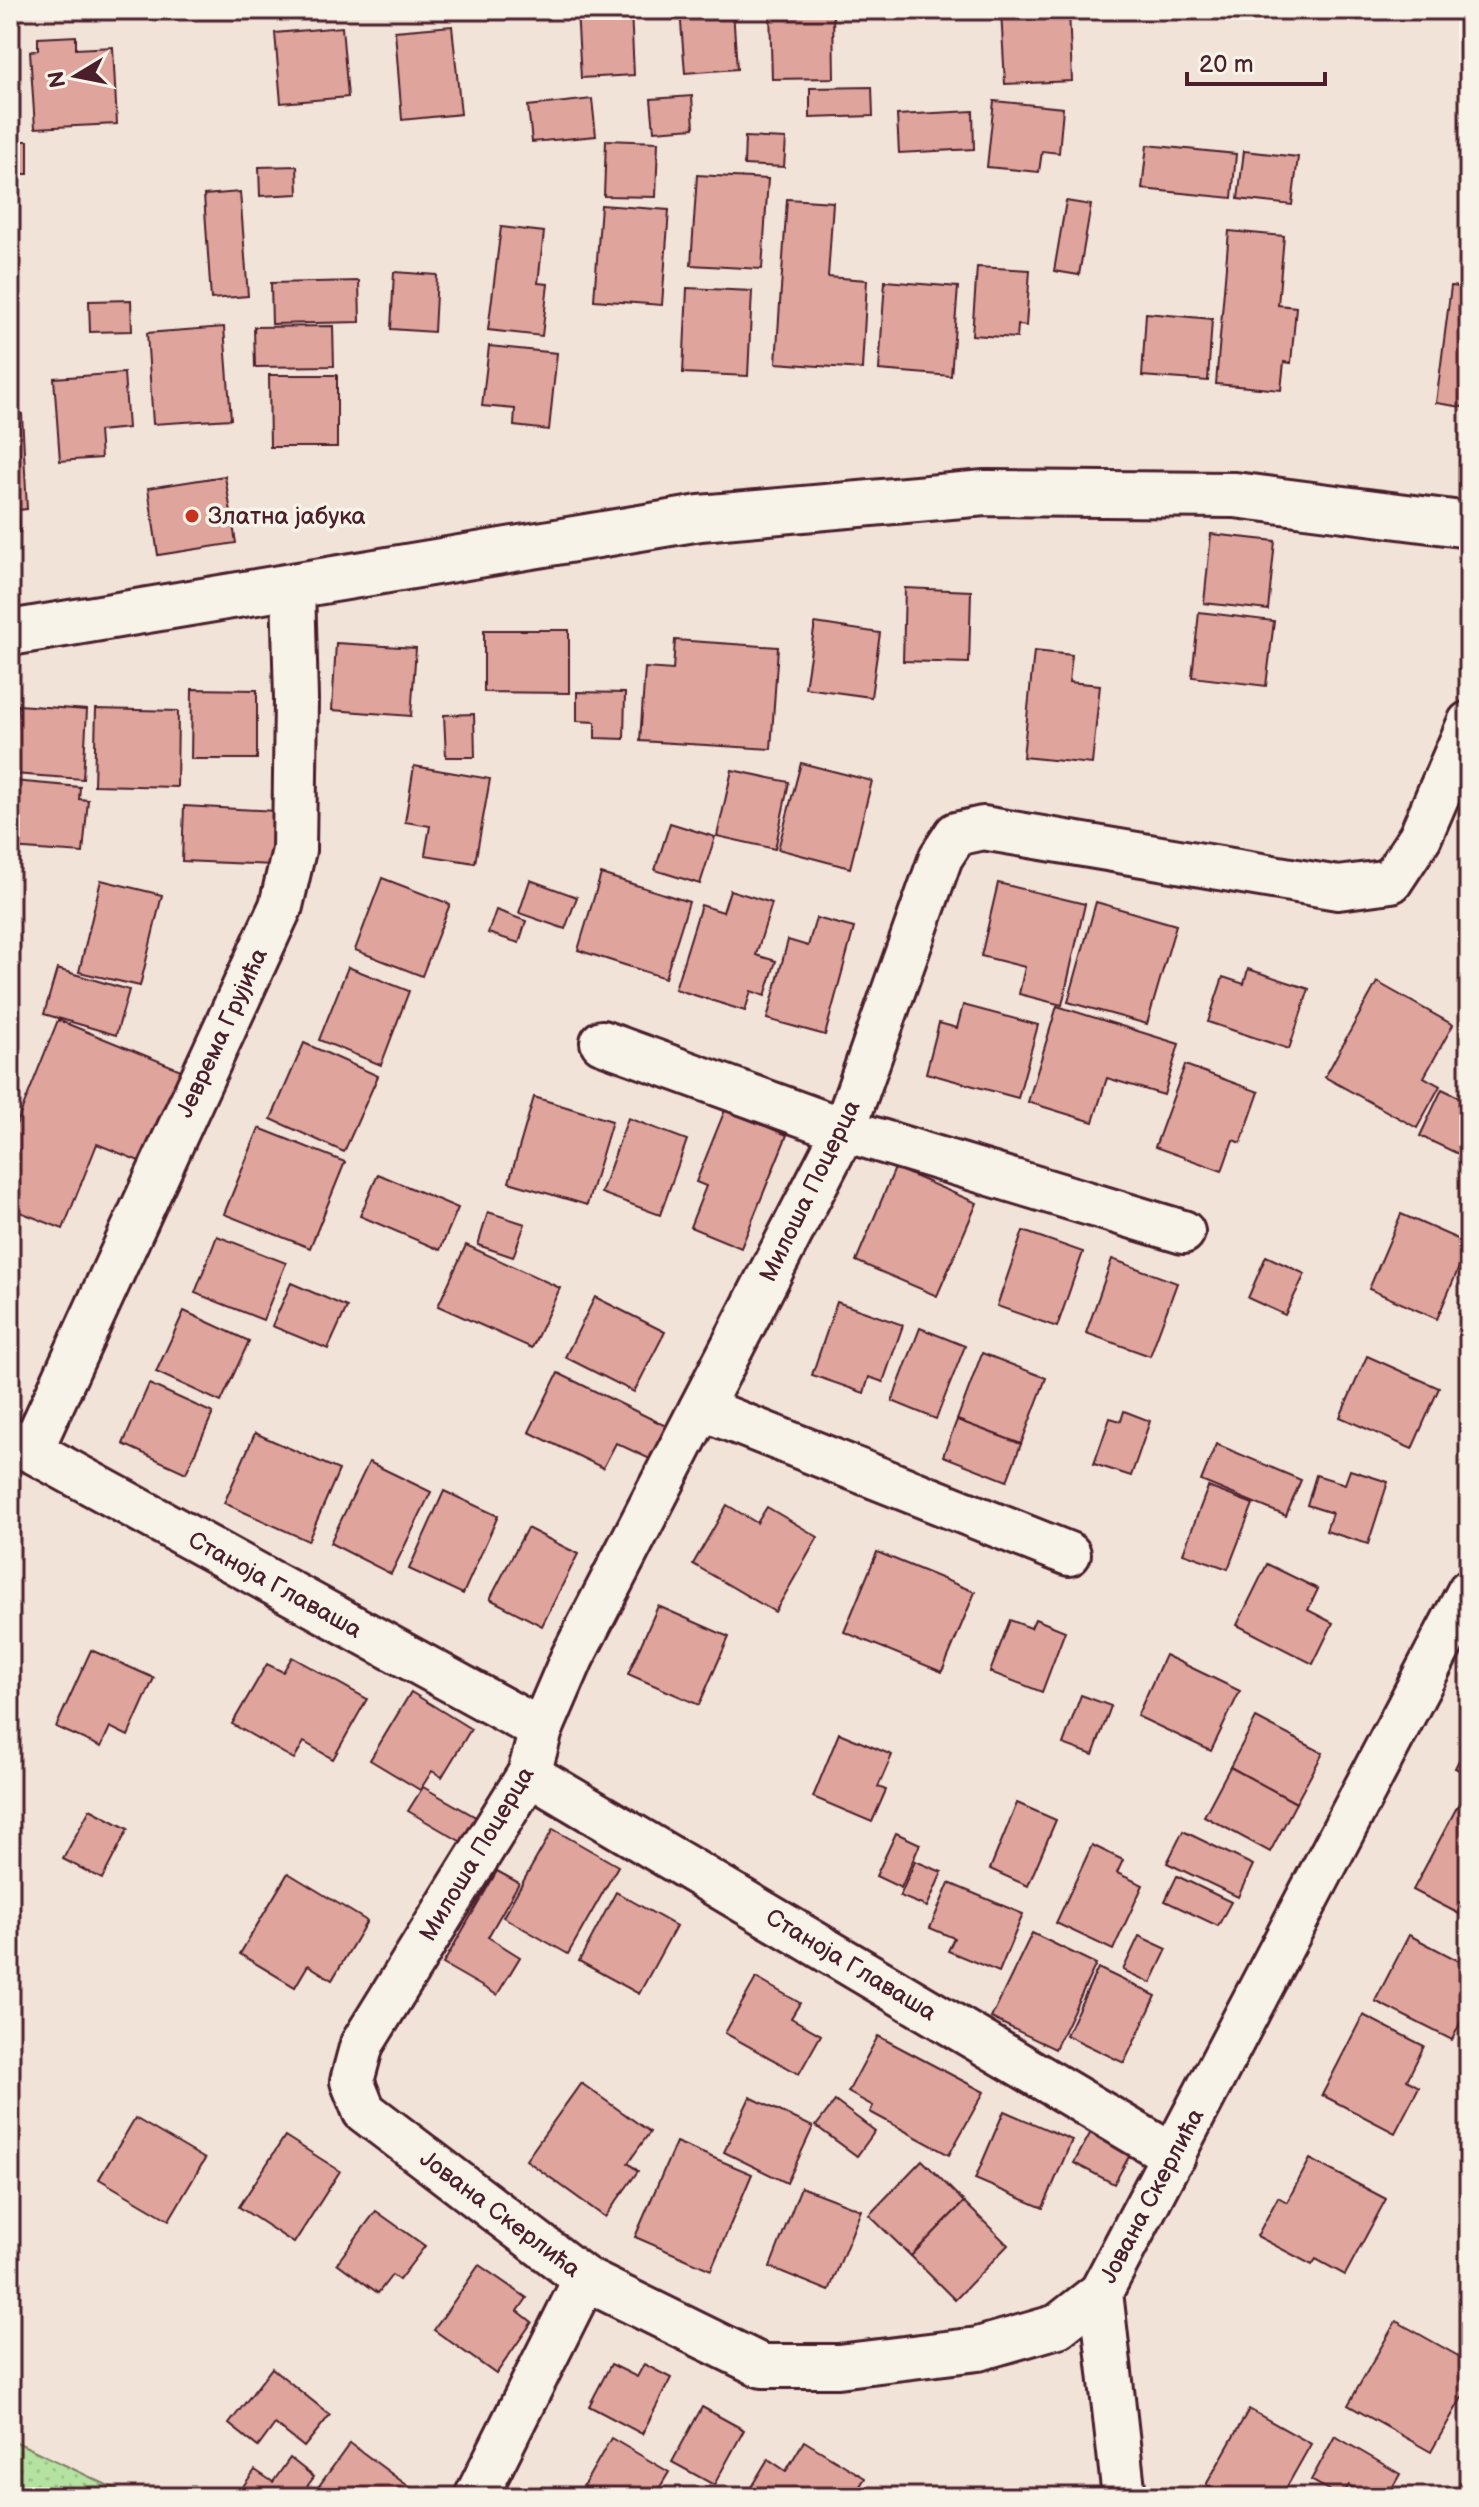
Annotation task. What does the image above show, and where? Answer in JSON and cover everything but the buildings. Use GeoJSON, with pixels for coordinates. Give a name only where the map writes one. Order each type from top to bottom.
{"type":"FeatureCollection","features":[{"type":"Feature","properties":{"kind":"main road"},"geometry":{"type":"LineString","coordinates":[[10,633],[700,518],[985,493],[1235,495],[1469,525]]}},
{"type":"Feature","properties":{"kind":"street","name":"Јеврема Грујића"},"geometry":{"type":"LineString","coordinates":[[20,1445],[281,906],[294,850],[296,699],[293,587]]}},
{"type":"Feature","properties":{"kind":"street","name":"Милоша Поцерца"},"geometry":{"type":"LineString","coordinates":[[352,2081],[362,2044],[529,1774],[541,1730],[572,1658],[844,1130],[941,857],[956,834],[983,828],[1338,888],[1391,881],[1420,837],[1469,723]]}},
{"type":"Feature","properties":{"kind":"street"},"geometry":{"type":"LineString","coordinates":[[602,1042],[844,1130],[1183,1232]]}},
{"type":"Feature","properties":{"kind":"street"},"geometry":{"type":"LineString","coordinates":[[701,1408],[1069,1554]]}},
{"type":"Feature","properties":{"kind":"street","name":"Станоја Главаша"},"geometry":{"type":"LineString","coordinates":[[20,1445],[541,1730]]}},
{"type":"Feature","properties":{"kind":"street","name":"Јована Скерлића"},"geometry":{"type":"LineString","coordinates":[[352,2081],[364,2111],[585,2279],[762,2366],[838,2366],[978,2349],[1058,2326],[1101,2292],[1469,1591]]}},
{"type":"Feature","properties":{"kind":"street","name":"Станоја Главаша"},"geometry":{"type":"LineString","coordinates":[[529,1774],[1174,2156]]}},
{"type":"Feature","properties":{"kind":"street"},"geometry":{"type":"LineString","coordinates":[[476,2497],[585,2279]]}},
{"type":"Feature","properties":{"kind":"street"},"geometry":{"type":"LineString","coordinates":[[1101,2292],[1124,2497]]}},
{"type":"Feature","properties":{"kind":"green space"},"geometry":{"type":"Polygon","coordinates":[[[10,2439],[132,2497],[10,2497],[10,2439]]]}},
{"type":"Feature","properties":{"kind":"place","name":"Златна јабука"},"geometry":{"type":"Point","coordinates":[192,516]}}]}
